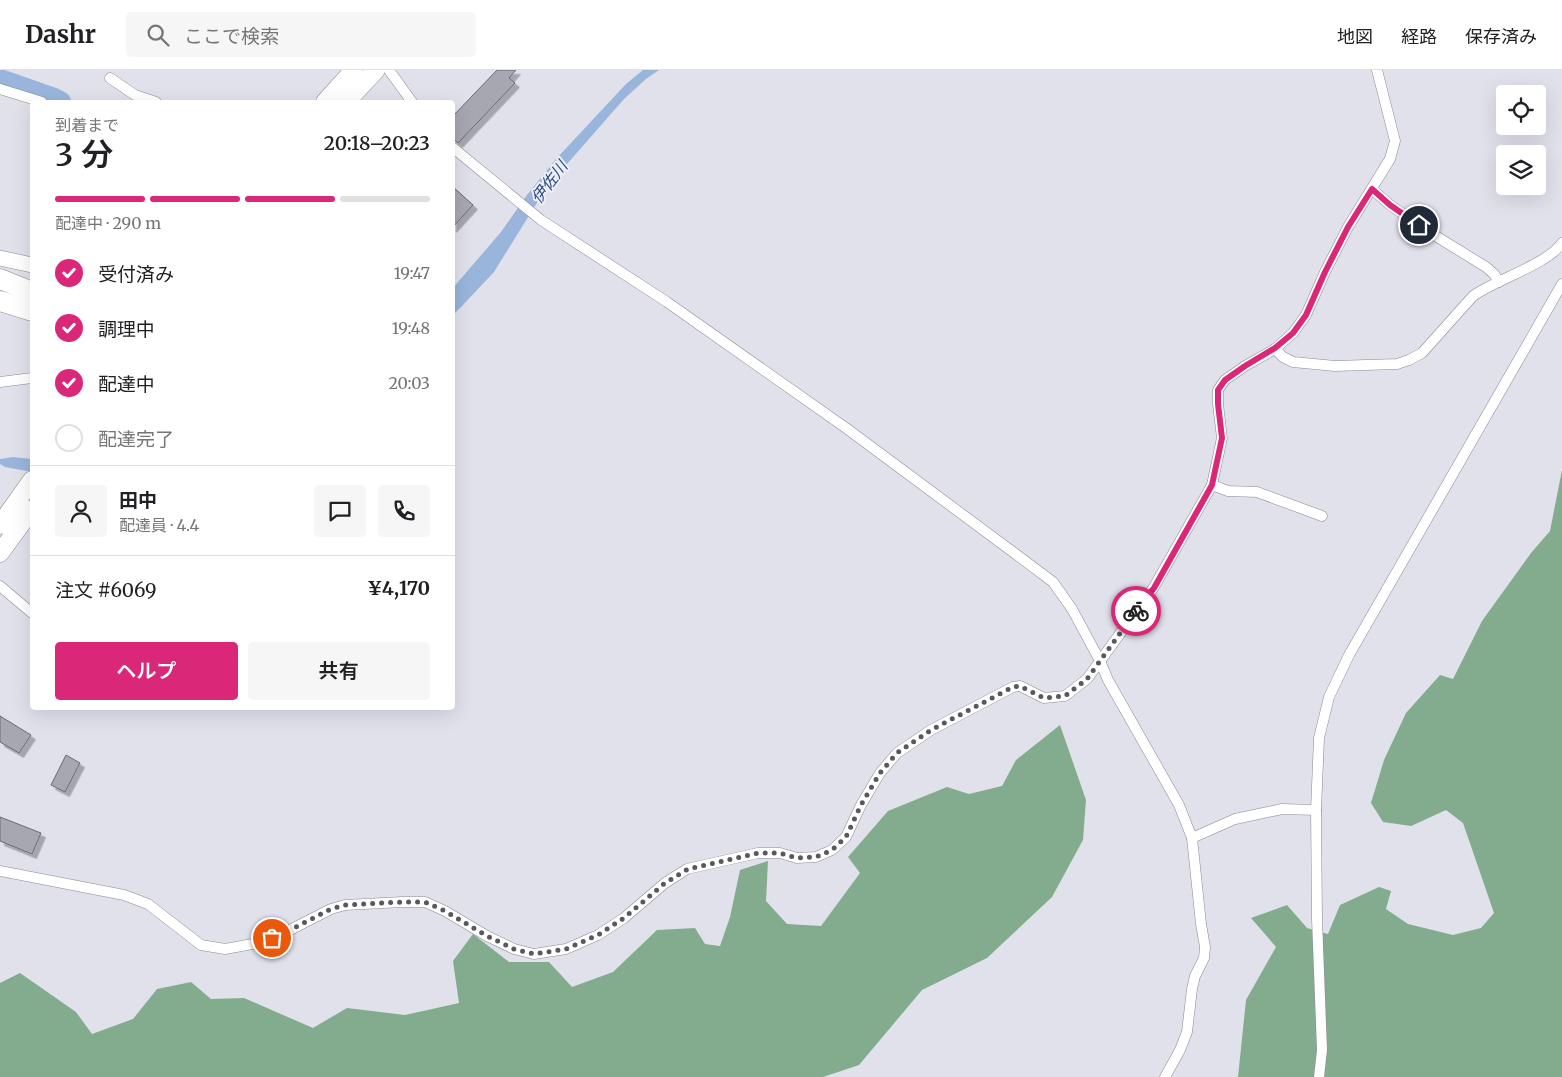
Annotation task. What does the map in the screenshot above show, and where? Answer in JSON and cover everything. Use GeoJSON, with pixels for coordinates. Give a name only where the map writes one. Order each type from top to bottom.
{"type":"FeatureCollection","features":[{"type":"Feature","properties":{"kind":"highway"},"geometry":{"type":"LineString","coordinates":[[348,100],[376,70]]}},
{"type":"Feature","properties":{"kind":"highway"},"geometry":{"type":"LineString","coordinates":[[326,100],[346,73]]}},
{"type":"Feature","properties":{"kind":"highway"},"geometry":{"type":"LineString","coordinates":[[0,274],[30,283]]}},
{"type":"Feature","properties":{"kind":"highway"},"geometry":{"type":"LineString","coordinates":[[0,279],[30,291]]}},
{"type":"Feature","properties":{"kind":"highway"},"geometry":{"type":"LineString","coordinates":[[0,301],[30,310]]}},
{"type":"Feature","properties":{"kind":"highway"},"geometry":{"type":"LineString","coordinates":[[0,525],[30,483]]}},
{"type":"Feature","properties":{"kind":"highway"},"geometry":{"type":"LineString","coordinates":[[0,553],[30,511]]}},
{"type":"Feature","properties":{"kind":"main road"},"geometry":{"type":"LineString","coordinates":[[0,258],[30,265]]}},
{"type":"Feature","properties":{"kind":"street"},"geometry":{"type":"LineString","coordinates":[[389,70],[411,100]]}},
{"type":"Feature","properties":{"kind":"street"},"geometry":{"type":"LineString","coordinates":[[0,871],[124,895],[148,904],[201,946],[225,949],[258,943],[286,932],[331,909],[345,905],[425,902],[514,949],[534,954],[566,949],[598,935],[624,918],[665,883],[688,869],[758,853],[780,853],[797,858],[816,857],[832,850],[846,837],[861,805],[880,773],[897,753],[931,730],[1013,687],[1020,686],[1044,698],[1065,696],[1087,679],[1154,588],[1212,485],[1222,438],[1218,390],[1225,380],[1275,348],[1293,333],[1306,315],[1348,227],[1390,159],[1395,141],[1377,70]]}},
{"type":"Feature","properties":{"kind":"street"},"geometry":{"type":"LineString","coordinates":[[110,78],[135,95],[150,100]]}},
{"type":"Feature","properties":{"kind":"street"},"geometry":{"type":"LineString","coordinates":[[0,89],[36,100]]}},
{"type":"Feature","properties":{"kind":"street"},"geometry":{"type":"LineString","coordinates":[[455,149],[541,220],[667,302],[846,428],[1052,582],[1072,609],[1108,680],[1179,805],[1192,838],[1205,947],[1204,958],[1195,976],[1192,989],[1188,1032],[1165,1077]]}},
{"type":"Feature","properties":{"kind":"street"},"geometry":{"type":"LineString","coordinates":[[1372,189],[1390,205],[1486,267],[1499,282]]}},
{"type":"Feature","properties":{"kind":"street"},"geometry":{"type":"LineString","coordinates":[[1275,348],[1283,357],[1293,362],[1335,366],[1397,364],[1409,360],[1422,353],[1473,296],[1482,289],[1545,257],[1562,243]]}},
{"type":"Feature","properties":{"kind":"street"},"geometry":{"type":"LineString","coordinates":[[1319,1077],[1322,1050],[1317,919],[1316,810],[1319,738],[1329,697],[1350,655],[1562,284]]}},
{"type":"Feature","properties":{"kind":"street"},"geometry":{"type":"LineString","coordinates":[[0,382],[30,378]]}},
{"type":"Feature","properties":{"kind":"street"},"geometry":{"type":"LineString","coordinates":[[1212,485],[1228,491],[1257,492],[1322,516]]}},
{"type":"Feature","properties":{"kind":"street"},"geometry":{"type":"LineString","coordinates":[[0,586],[30,611]]}},
{"type":"Feature","properties":{"kind":"street"},"geometry":{"type":"LineString","coordinates":[[1192,838],[1236,819],[1282,809],[1316,810]]}},
{"type":"Feature","properties":{"kind":"green space"},"geometry":{"type":"Polygon","coordinates":[[[1562,470],[1562,1077],[1238,1077],[1246,1000],[1276,947],[1251,918],[1287,905],[1307,928],[1328,934],[1340,905],[1379,887],[1391,891],[1386,909],[1408,924],[1453,935],[1481,928],[1494,913],[1463,823],[1446,810],[1411,826],[1383,822],[1371,803],[1384,760],[1406,713],[1440,675],[1453,679],[1482,621],[1531,553],[1550,531],[1562,470]]]}},
{"type":"Feature","properties":{"kind":"green space"},"geometry":{"type":"Polygon","coordinates":[[[1060,725],[1086,800],[1083,840],[1052,897],[987,958],[922,990],[859,1065],[823,1077],[0,1077],[0,983],[20,973],[76,1012],[92,1034],[133,1019],[157,989],[191,982],[211,999],[244,998],[313,1028],[347,1008],[405,1015],[459,1003],[453,961],[473,934],[509,962],[549,962],[572,987],[613,972],[657,930],[695,928],[705,944],[720,946],[730,917],[740,870],[768,861],[766,901],[787,924],[821,926],[860,873],[848,857],[888,811],[947,787],[969,794],[1002,786],[1016,760],[1060,725]]]}},
{"type":"Feature","properties":{"kind":"water","name":"伊佐川"},"geometry":{"type":"Polygon","coordinates":[[[643,70],[659,70],[624,99],[546,188],[494,272],[455,313],[455,286],[501,232],[556,159],[626,84],[643,70]]]}},
{"type":"Feature","properties":{"kind":"water"},"geometry":{"type":"Polygon","coordinates":[[[13,457],[30,459],[30,472],[5,467],[0,464],[0,459],[13,457]]]}},
{"type":"Feature","properties":{"kind":"building"},"geometry":{"type":"Polygon","coordinates":[[[497,70],[516,70],[509,78],[515,83],[458,143],[455,140],[455,114],[497,70]]]}},
{"type":"Feature","properties":{"kind":"building"},"geometry":{"type":"Polygon","coordinates":[[[455,189],[473,205],[455,225],[455,189]]]}},
{"type":"Feature","properties":{"kind":"building"},"geometry":{"type":"Polygon","coordinates":[[[0,716],[31,735],[19,753],[0,742],[0,716]]]}},
{"type":"Feature","properties":{"kind":"building"},"geometry":{"type":"Polygon","coordinates":[[[66,755],[80,763],[65,792],[51,785],[66,755]]]}},
{"type":"Feature","properties":{"kind":"building"},"geometry":{"type":"Polygon","coordinates":[[[0,817],[41,833],[32,854],[0,841],[0,817]]]}},
{"type":"Feature","properties":{"kind":"waterway"},"geometry":{"type":"LineString","coordinates":[[0,80],[56,100]]}},
{"type":"Feature","properties":{"kind":"way so far"},"geometry":{"type":"LineString","coordinates":[[272,938],[331,909],[345,905],[425,902],[514,949],[534,954],[566,949],[598,935],[624,918],[665,883],[688,869],[758,853],[780,853],[797,858],[816,857],[832,850],[846,837],[861,805],[880,773],[897,753],[931,730],[1013,687],[1020,686],[1044,698],[1065,696],[1087,679],[1136,611]]}},
{"type":"Feature","properties":{"kind":"route"},"geometry":{"type":"LineString","coordinates":[[1136,611],[1154,588],[1212,485],[1222,438],[1218,390],[1225,380],[1275,348],[1293,333],[1306,315],[1348,227],[1372,189],[1390,205],[1419,225]]}}]}
